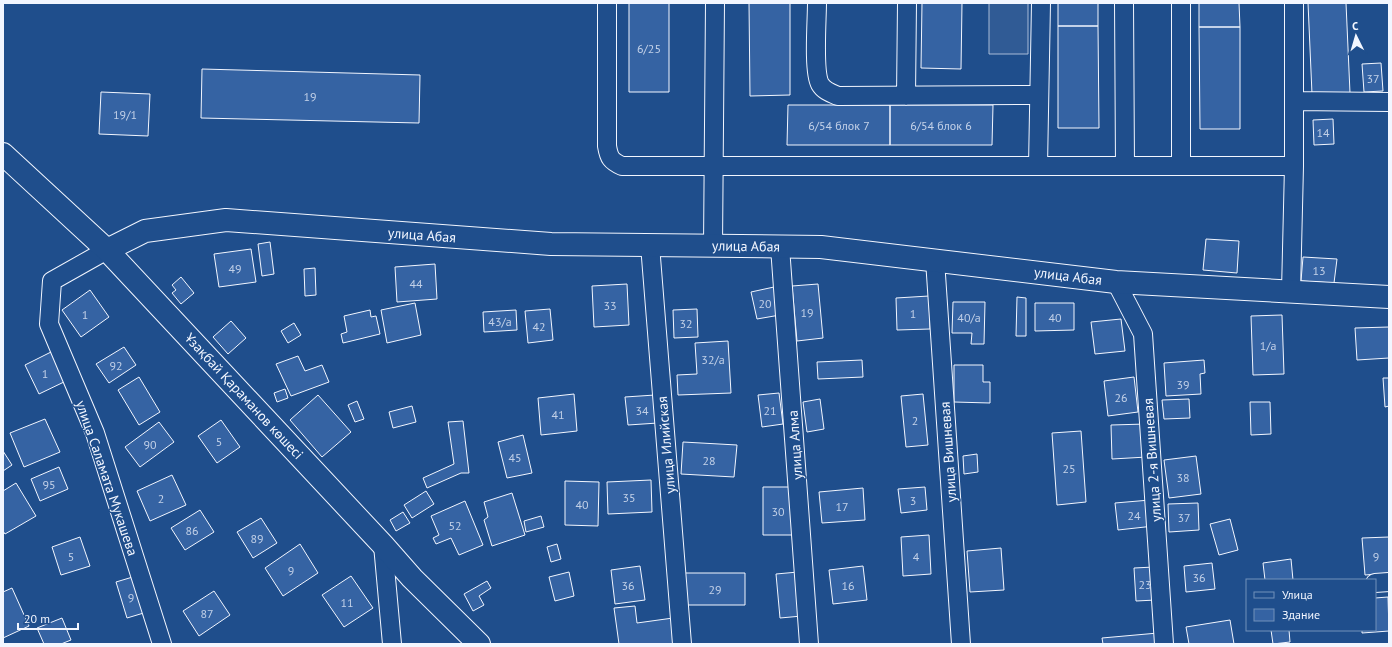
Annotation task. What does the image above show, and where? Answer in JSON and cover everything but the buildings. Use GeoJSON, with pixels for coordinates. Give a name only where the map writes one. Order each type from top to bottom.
{"type":"FeatureCollection","features":[{"type":"Feature","properties":{"kind":"street"},"geometry":{"type":"LineString","coordinates":[[607,3],[607,146],[609,156],[614,163],[622,166],[1294,166]]}},
{"type":"Feature","properties":{"kind":"street"},"geometry":{"type":"LineString","coordinates":[[713,246],[715,3]]}},
{"type":"Feature","properties":{"kind":"street"},"geometry":{"type":"LineString","coordinates":[[817,3],[816,71],[820,83],[826,90],[838,96],[1039,95]]}},
{"type":"Feature","properties":{"kind":"street"},"geometry":{"type":"LineString","coordinates":[[906,96],[907,3]]}},
{"type":"Feature","properties":{"kind":"street"},"geometry":{"type":"LineString","coordinates":[[1038,166],[1041,3]]}},
{"type":"Feature","properties":{"kind":"street"},"geometry":{"type":"LineString","coordinates":[[1124,3],[1125,166]]}},
{"type":"Feature","properties":{"kind":"street"},"geometry":{"type":"LineString","coordinates":[[1181,3],[1181,166]]}},
{"type":"Feature","properties":{"kind":"street"},"geometry":{"type":"LineString","coordinates":[[1291,291],[1294,166],[1294,3]]}},
{"type":"Feature","properties":{"kind":"street"},"geometry":{"type":"LineString","coordinates":[[1294,101],[1389,102]]}},
{"type":"Feature","properties":{"kind":"street","name":"Ұзақбай Қараманов көшесі"},"geometry":{"type":"LineString","coordinates":[[3,154],[107,250],[383,545],[412,578],[479,644]]}},
{"type":"Feature","properties":{"kind":"street","name":"улица Абая"},"geometry":{"type":"LineString","coordinates":[[107,250],[145,231],[226,220],[551,244],[821,247],[1116,282],[1389,297]]}},
{"type":"Feature","properties":{"kind":"street","name":"улица Илийская"},"geometry":{"type":"LineString","coordinates":[[650,245],[682,644]]}},
{"type":"Feature","properties":{"kind":"street","name":"улица Алма"},"geometry":{"type":"LineString","coordinates":[[780,247],[809,644]]}},
{"type":"Feature","properties":{"kind":"street","name":"улица Саламата Мукашева"},"geometry":{"type":"LineString","coordinates":[[107,250],[52,281],[48,324],[95,433],[162,644]]}},
{"type":"Feature","properties":{"kind":"street","name":"улица Вишневая"},"geometry":{"type":"LineString","coordinates":[[935,260],[962,644]]}},
{"type":"Feature","properties":{"kind":"street","name":"улица 2-я Вишневая"},"geometry":{"type":"LineString","coordinates":[[1116,282],[1143,334],[1164,644]]}},
{"type":"Feature","properties":{"kind":"street"},"geometry":{"type":"LineString","coordinates":[[383,545],[392,644]]}},
{"type":"Feature","properties":{"kind":"street"},"geometry":{"type":"LineString","coordinates":[[1376,583],[1389,582]]}},
{"type":"Feature","properties":{"kind":"shaded area"},"geometry":{"type":"Polygon","coordinates":[[[989,3],[1028,3],[1028,54],[989,54],[989,3]]]}}]}
